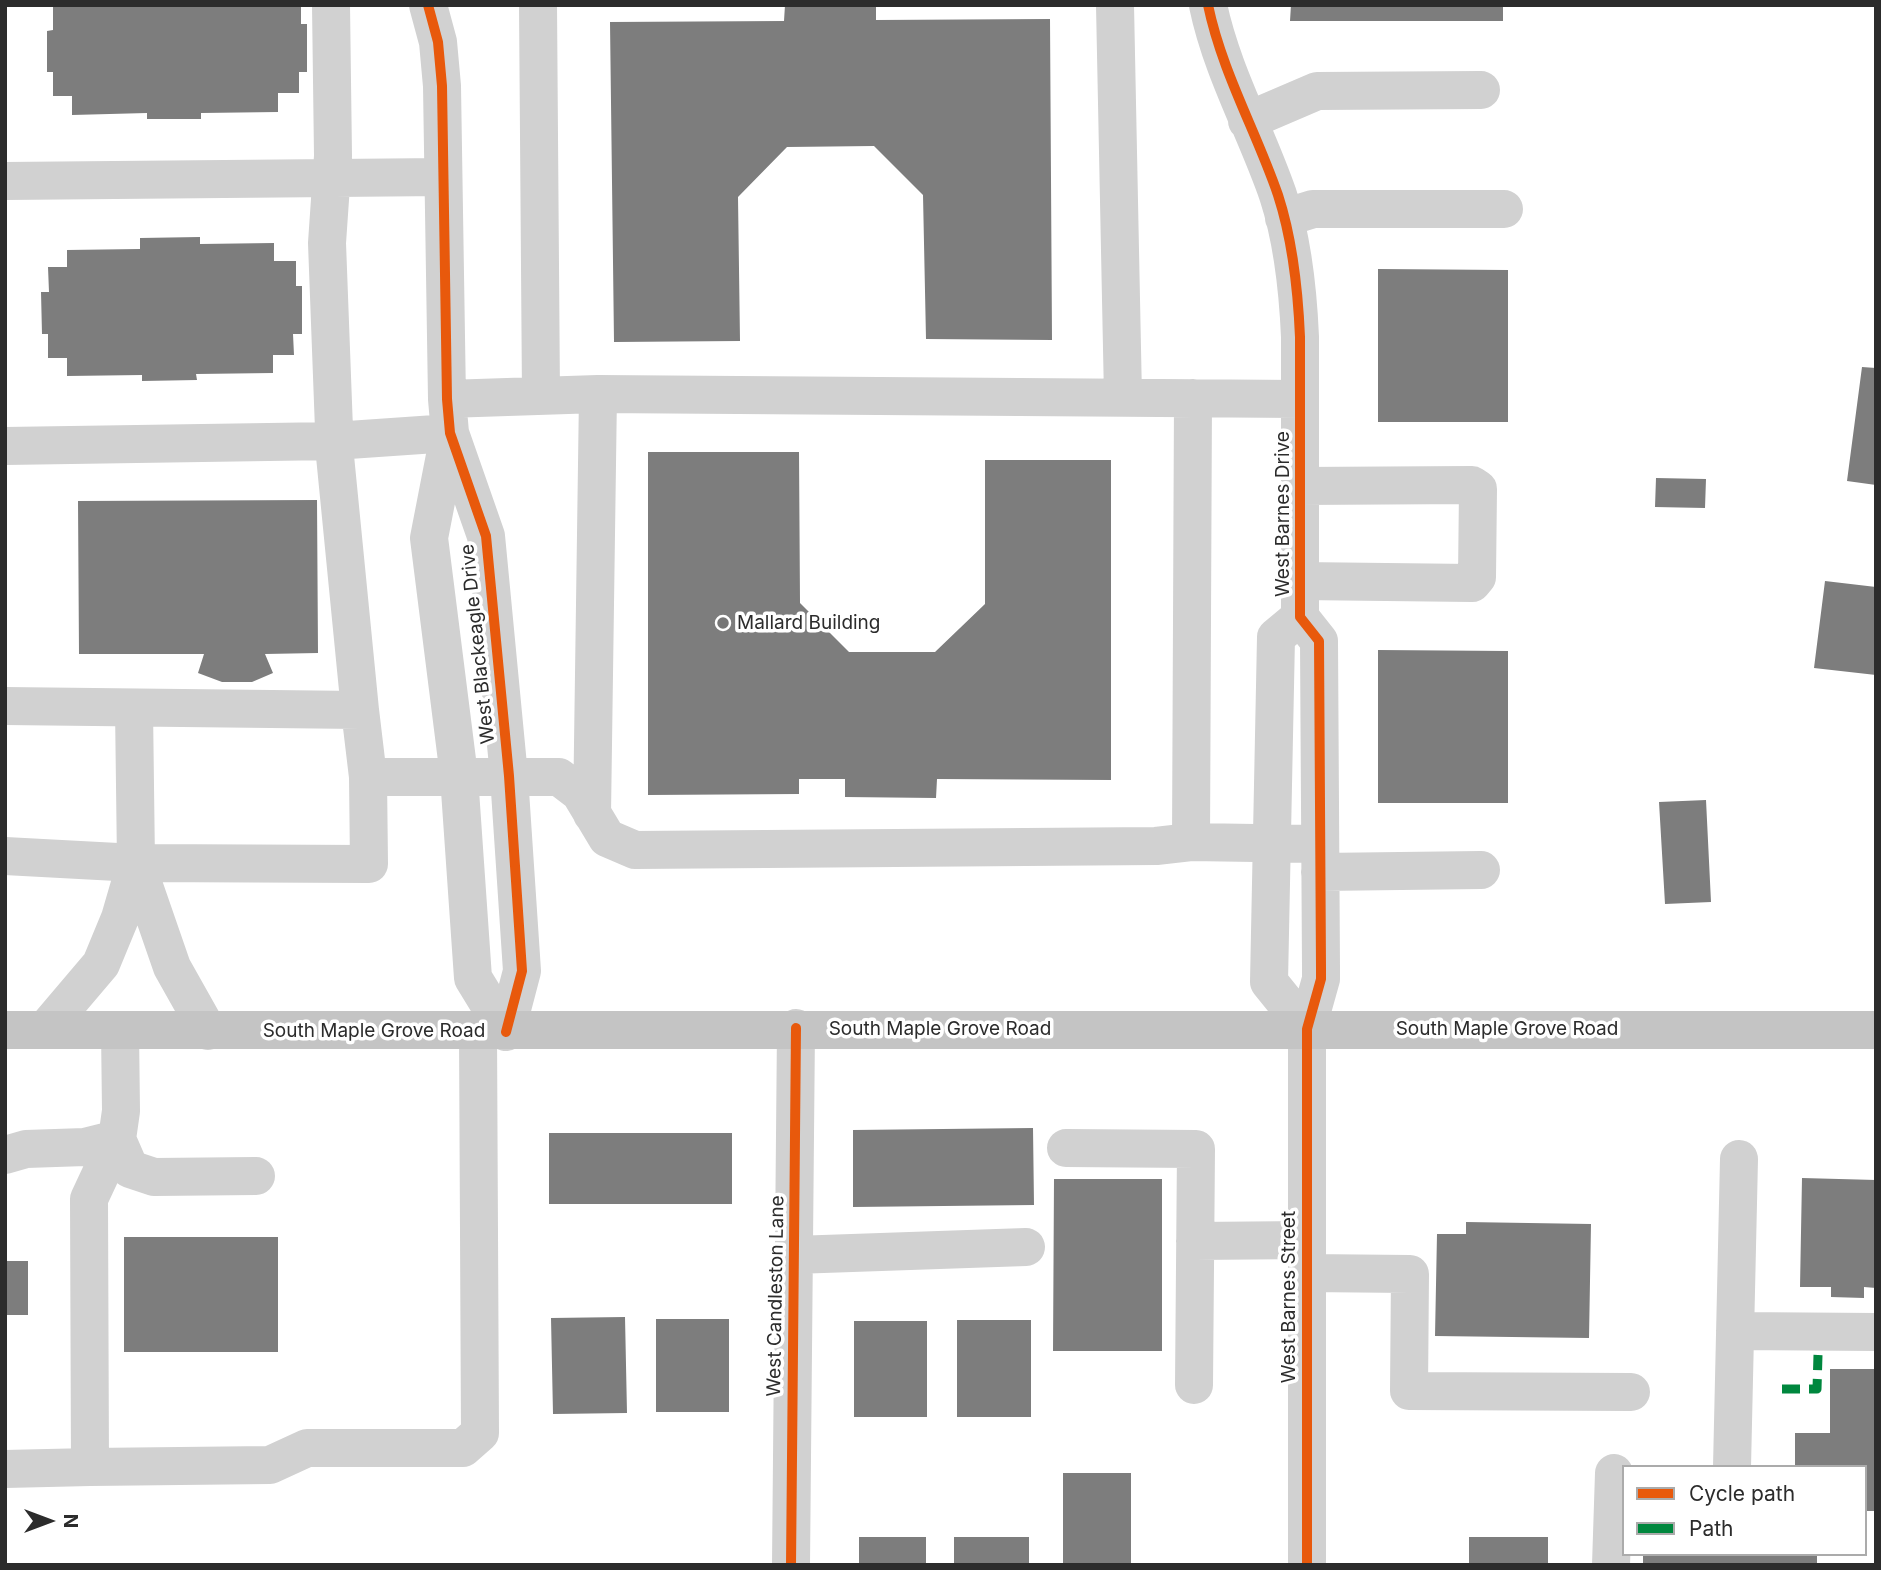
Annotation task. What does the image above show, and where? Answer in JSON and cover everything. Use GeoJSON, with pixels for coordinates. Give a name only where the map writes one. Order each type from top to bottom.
{"type":"FeatureCollection","features":[{"type":"Feature","properties":{"kind":"main road","name":"South Maple Grove Road"},"geometry":{"type":"LineString","coordinates":[[5,1030],[1876,1030]]}},
{"type":"Feature","properties":{"kind":"street"},"geometry":{"type":"LineString","coordinates":[[5,856],[136,863],[369,864],[368,777],[334,441],[327,243],[331,178],[331,5]]}},
{"type":"Feature","properties":{"kind":"street","name":"West Blackeagle Drive"},"geometry":{"type":"LineString","coordinates":[[428,5],[438,42],[442,86],[448,416],[429,538],[458,776],[473,978],[492,1032]]}},
{"type":"Feature","properties":{"kind":"street"},"geometry":{"type":"LineString","coordinates":[[538,5],[541,396]]}},
{"type":"Feature","properties":{"kind":"street"},"geometry":{"type":"LineString","coordinates":[[1115,5],[1123,397]]}},
{"type":"Feature","properties":{"kind":"street","name":"West Barnes Drive"},"geometry":{"type":"LineString","coordinates":[[1208,5],[1214,36],[1278,196],[1298,292],[1300,599],[1319,641],[1321,979],[1307,1029]]}},
{"type":"Feature","properties":{"kind":"street"},"geometry":{"type":"LineString","coordinates":[[1247,121],[1317,91],[1481,90]]}},
{"type":"Feature","properties":{"kind":"street"},"geometry":{"type":"LineString","coordinates":[[5,181],[443,177]]}},
{"type":"Feature","properties":{"kind":"street"},"geometry":{"type":"LineString","coordinates":[[1284,218],[1313,209],[1504,209]]}},
{"type":"Feature","properties":{"kind":"street"},"geometry":{"type":"LineString","coordinates":[[592,814],[598,394]]}},
{"type":"Feature","properties":{"kind":"street"},"geometry":{"type":"LineString","coordinates":[[5,446],[334,441],[541,396],[598,394],[1300,399]]}},
{"type":"Feature","properties":{"kind":"street"},"geometry":{"type":"LineString","coordinates":[[1191,842],[1193,398]]}},
{"type":"Feature","properties":{"kind":"street","name":"West Blackeagle Drive"},"geometry":{"type":"LineString","coordinates":[[448,416],[486,536],[509,776],[522,971],[492,1032]]}},
{"type":"Feature","properties":{"kind":"street"},"geometry":{"type":"LineString","coordinates":[[1300,486],[1472,485],[1478,489],[1477,577],[1472,583],[1300,599]]}},
{"type":"Feature","properties":{"kind":"street","name":"West Barnes Drive"},"geometry":{"type":"LineString","coordinates":[[1300,599],[1276,636],[1269,982],[1307,1029]]}},
{"type":"Feature","properties":{"kind":"street"},"geometry":{"type":"LineString","coordinates":[[5,706],[360,710]]}},
{"type":"Feature","properties":{"kind":"street"},"geometry":{"type":"LineString","coordinates":[[45,1030],[101,964],[120,918],[136,863],[134,708]]}},
{"type":"Feature","properties":{"kind":"street"},"geometry":{"type":"LineString","coordinates":[[368,777],[559,777],[580,793],[607,838],[635,850],[1156,846],[1191,842],[1272,844],[1320,858],[1481,870]]}},
{"type":"Feature","properties":{"kind":"street"},"geometry":{"type":"LineString","coordinates":[[136,863],[172,967],[208,1031]]}},
{"type":"Feature","properties":{"kind":"street","name":"West Candleston Lane"},"geometry":{"type":"LineString","coordinates":[[791,1565],[796,1028]]}},
{"type":"Feature","properties":{"kind":"street","name":"West Barnes Street"},"geometry":{"type":"LineString","coordinates":[[1307,1029],[1307,1565]]}},
{"type":"Feature","properties":{"kind":"street"},"geometry":{"type":"LineString","coordinates":[[90,1467],[89,1199],[117,1139],[121,1111],[120,1030]]}},
{"type":"Feature","properties":{"kind":"street"},"geometry":{"type":"LineString","coordinates":[[5,1469],[270,1465],[307,1448],[463,1448],[480,1433],[492,1032]]}},
{"type":"Feature","properties":{"kind":"street"},"geometry":{"type":"LineString","coordinates":[[5,1155],[26,1149],[85,1147],[117,1139]]}},
{"type":"Feature","properties":{"kind":"street"},"geometry":{"type":"LineString","coordinates":[[117,1139],[130,1169],[154,1177],[256,1176]]}},
{"type":"Feature","properties":{"kind":"street"},"geometry":{"type":"LineString","coordinates":[[1066,1148],[1196,1149],[1195,1385]]}},
{"type":"Feature","properties":{"kind":"street"},"geometry":{"type":"LineString","coordinates":[[1732,1465],[1739,1159]]}},
{"type":"Feature","properties":{"kind":"street"},"geometry":{"type":"LineString","coordinates":[[1195,1241],[1307,1256],[1410,1274],[1409,1391],[1631,1392]]}},
{"type":"Feature","properties":{"kind":"street"},"geometry":{"type":"LineString","coordinates":[[794,1255],[1026,1247]]}},
{"type":"Feature","properties":{"kind":"street"},"geometry":{"type":"LineString","coordinates":[[1735,1331],[1876,1332]]}},
{"type":"Feature","properties":{"kind":"street"},"geometry":{"type":"LineString","coordinates":[[1611,1565],[1614,1472]]}},
{"type":"Feature","properties":{"kind":"building"},"geometry":{"type":"Polygon","coordinates":[[[53,5],[301,5],[301,24],[307,24],[307,72],[299,72],[299,93],[278,93],[278,112],[201,113],[201,119],[147,119],[147,113],[72,115],[72,96],[53,96],[53,72],[47,72],[47,31],[53,30],[53,5]]]}},
{"type":"Feature","properties":{"kind":"building"},"geometry":{"type":"Polygon","coordinates":[[[785,5],[876,5],[876,20],[1050,19],[1052,340],[926,339],[923,195],[874,146],[787,147],[738,197],[740,341],[614,342],[610,22],[784,21],[785,5]]]}},
{"type":"Feature","properties":{"kind":"building"},"geometry":{"type":"Polygon","coordinates":[[[1291,5],[1503,5],[1503,21],[1290,21],[1291,5]]]}},
{"type":"Feature","properties":{"kind":"building"},"geometry":{"type":"Polygon","coordinates":[[[200,237],[200,244],[274,243],[274,261],[296,261],[296,286],[302,286],[302,334],[293,334],[294,355],[273,355],[273,373],[196,374],[197,380],[142,381],[142,375],[67,376],[67,358],[48,358],[48,334],[42,334],[41,292],[49,292],[48,267],[67,267],[67,250],[140,249],[140,238],[200,237]]]}},
{"type":"Feature","properties":{"kind":"building"},"geometry":{"type":"Polygon","coordinates":[[[1378,269],[1508,270],[1508,422],[1378,422],[1378,269]]]}},
{"type":"Feature","properties":{"kind":"building"},"geometry":{"type":"Polygon","coordinates":[[[1862,367],[1876,368],[1876,485],[1847,481],[1862,367]]]}},
{"type":"Feature","properties":{"kind":"building"},"geometry":{"type":"Polygon","coordinates":[[[648,452],[799,452],[800,603],[849,652],[935,652],[985,604],[985,460],[1111,460],[1111,780],[937,779],[936,798],[845,797],[845,779],[799,779],[799,794],[648,795],[648,452]]]}},
{"type":"Feature","properties":{"kind":"building"},"geometry":{"type":"Polygon","coordinates":[[[1656,478],[1706,479],[1705,508],[1655,507],[1656,478]]]}},
{"type":"Feature","properties":{"kind":"building"},"geometry":{"type":"Polygon","coordinates":[[[317,500],[318,653],[265,654],[273,673],[252,682],[222,682],[198,673],[204,654],[79,654],[78,501],[317,500]]]}},
{"type":"Feature","properties":{"kind":"building"},"geometry":{"type":"Polygon","coordinates":[[[1825,581],[1876,587],[1876,675],[1814,668],[1825,581]]]}},
{"type":"Feature","properties":{"kind":"building"},"geometry":{"type":"Polygon","coordinates":[[[1378,650],[1508,651],[1508,803],[1378,803],[1378,650]]]}},
{"type":"Feature","properties":{"kind":"building"},"geometry":{"type":"Polygon","coordinates":[[[1706,800],[1711,902],[1665,904],[1659,802],[1706,800]]]}},
{"type":"Feature","properties":{"kind":"building"},"geometry":{"type":"Polygon","coordinates":[[[1033,1128],[1034,1205],[853,1207],[853,1130],[1033,1128]]]}},
{"type":"Feature","properties":{"kind":"building"},"geometry":{"type":"Polygon","coordinates":[[[549,1133],[732,1133],[732,1204],[549,1204],[549,1133]]]}},
{"type":"Feature","properties":{"kind":"building"},"geometry":{"type":"Polygon","coordinates":[[[1802,1178],[1876,1180],[1876,1288],[1864,1287],[1864,1298],[1831,1297],[1831,1287],[1800,1287],[1802,1178]]]}},
{"type":"Feature","properties":{"kind":"building"},"geometry":{"type":"Polygon","coordinates":[[[1054,1179],[1162,1179],[1162,1351],[1053,1351],[1054,1179]]]}},
{"type":"Feature","properties":{"kind":"building"},"geometry":{"type":"Polygon","coordinates":[[[1466,1222],[1591,1224],[1589,1338],[1435,1336],[1437,1234],[1466,1234],[1466,1222]]]}},
{"type":"Feature","properties":{"kind":"building"},"geometry":{"type":"Polygon","coordinates":[[[124,1237],[278,1237],[278,1352],[124,1352],[124,1237]]]}},
{"type":"Feature","properties":{"kind":"building"},"geometry":{"type":"Polygon","coordinates":[[[5,1261],[28,1261],[28,1315],[5,1315],[5,1261]]]}},
{"type":"Feature","properties":{"kind":"building"},"geometry":{"type":"Polygon","coordinates":[[[625,1317],[627,1413],[553,1414],[551,1318],[625,1317]]]}},
{"type":"Feature","properties":{"kind":"building"},"geometry":{"type":"Polygon","coordinates":[[[656,1319],[729,1319],[729,1412],[656,1412],[656,1319]]]}},
{"type":"Feature","properties":{"kind":"building"},"geometry":{"type":"Polygon","coordinates":[[[957,1320],[1031,1320],[1031,1417],[957,1417],[957,1320]]]}},
{"type":"Feature","properties":{"kind":"building"},"geometry":{"type":"Polygon","coordinates":[[[854,1321],[927,1321],[927,1417],[854,1417],[854,1321]]]}},
{"type":"Feature","properties":{"kind":"building"},"geometry":{"type":"Polygon","coordinates":[[[1830,1369],[1876,1369],[1876,1511],[1867,1511],[1867,1465],[1795,1465],[1795,1433],[1830,1433],[1830,1369]]]}},
{"type":"Feature","properties":{"kind":"building"},"geometry":{"type":"Polygon","coordinates":[[[1063,1473],[1131,1473],[1131,1565],[1063,1565],[1063,1473]]]}},
{"type":"Feature","properties":{"kind":"building"},"geometry":{"type":"Polygon","coordinates":[[[859,1537],[926,1537],[926,1565],[859,1565],[859,1537]]]}},
{"type":"Feature","properties":{"kind":"building"},"geometry":{"type":"Polygon","coordinates":[[[954,1537],[1029,1537],[1029,1565],[954,1565],[954,1537]]]}},
{"type":"Feature","properties":{"kind":"building"},"geometry":{"type":"Polygon","coordinates":[[[1469,1537],[1548,1537],[1548,1565],[1469,1565],[1469,1537]]]}},
{"type":"Feature","properties":{"kind":"building"},"geometry":{"type":"Polygon","coordinates":[[[1643,1556],[1817,1556],[1817,1565],[1643,1565],[1643,1556]]]}},
{"type":"Feature","properties":{"kind":"marked path"},"geometry":{"type":"LineString","coordinates":[[1782,1389],[1817,1389],[1818,1355]]}},
{"type":"Feature","properties":{"kind":"cycle path"},"geometry":{"type":"LineString","coordinates":[[428,5],[438,42],[442,86],[447,399],[450,433],[486,536],[509,776],[522,971],[506,1032]]}},
{"type":"Feature","properties":{"kind":"cycle path"},"geometry":{"type":"LineString","coordinates":[[1208,5],[1230,78],[1283,212],[1294,266],[1299,319],[1300,617],[1319,641],[1321,979],[1307,1029],[1307,1565]]}},
{"type":"Feature","properties":{"kind":"cycle path"},"geometry":{"type":"LineString","coordinates":[[791,1565],[796,1028]]}},
{"type":"Feature","properties":{"kind":"place","name":"Mallard Building"},"geometry":{"type":"Point","coordinates":[723,623]}}]}
